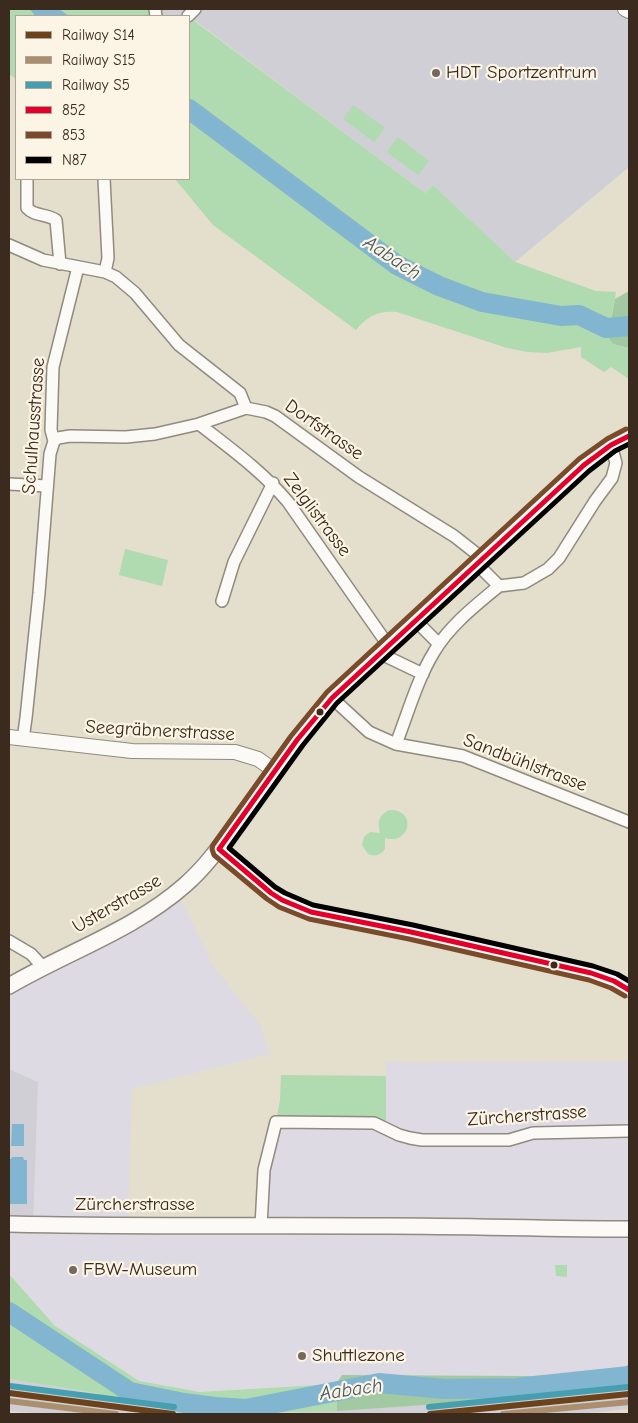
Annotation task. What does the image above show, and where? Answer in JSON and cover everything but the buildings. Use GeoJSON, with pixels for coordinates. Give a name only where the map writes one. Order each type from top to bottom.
{"type":"FeatureCollection","features":[{"type":"Feature","properties":{"kind":"main road","name":"Usterstrasse"},"geometry":{"type":"LineString","coordinates":[[9,986],[43,967],[124,928],[163,904],[187,884],[219,848],[275,771],[332,698],[479,560],[584,465],[611,445],[629,436]]}},
{"type":"Feature","properties":{"kind":"main road","name":"Zürcherstrasse"},"geometry":{"type":"LineString","coordinates":[[9,1224],[629,1229]]}},
{"type":"Feature","properties":{"kind":"street"},"geometry":{"type":"LineString","coordinates":[[625,9],[629,11]]}},
{"type":"Feature","properties":{"kind":"street"},"geometry":{"type":"LineString","coordinates":[[27,180],[27,208],[29,211],[52,217],[56,220],[60,264]]}},
{"type":"Feature","properties":{"kind":"street"},"geometry":{"type":"LineString","coordinates":[[104,180],[108,258],[105,272]]}},
{"type":"Feature","properties":{"kind":"street"},"geometry":{"type":"LineString","coordinates":[[9,245],[43,260],[105,272],[116,277],[135,292],[178,345],[240,392],[246,408],[199,424],[164,432],[138,436],[70,436],[58,438],[54,442]]}},
{"type":"Feature","properties":{"kind":"street","name":"Schulhausstrasse"},"geometry":{"type":"LineString","coordinates":[[16,738],[26,718],[39,593],[50,454],[54,442],[51,430],[53,367],[78,267]]}},
{"type":"Feature","properties":{"kind":"street","name":"Dorfstrasse"},"geometry":{"type":"LineString","coordinates":[[246,408],[275,416],[359,477],[454,536],[479,560],[498,586]]}},
{"type":"Feature","properties":{"kind":"street","name":"Zelglistrasse"},"geometry":{"type":"LineString","coordinates":[[199,424],[273,483],[288,502],[384,649]]}},
{"type":"Feature","properties":{"kind":"street"},"geometry":{"type":"LineString","coordinates":[[396,744],[423,674],[435,650],[454,627],[498,586],[524,583],[548,569],[558,558],[612,478],[616,463],[611,445]]}},
{"type":"Feature","properties":{"kind":"street"},"geometry":{"type":"LineString","coordinates":[[222,601],[234,562],[273,483]]}},
{"type":"Feature","properties":{"kind":"street"},"geometry":{"type":"LineString","coordinates":[[9,484],[47,486]]}},
{"type":"Feature","properties":{"kind":"street"},"geometry":{"type":"LineString","coordinates":[[415,620],[440,644]]}},
{"type":"Feature","properties":{"kind":"street"},"geometry":{"type":"LineString","coordinates":[[384,649],[423,674]]}},
{"type":"Feature","properties":{"kind":"street","name":"Sandbühlstrasse"},"geometry":{"type":"LineString","coordinates":[[332,698],[369,732],[396,744],[463,756],[629,822]]}},
{"type":"Feature","properties":{"kind":"street","name":"Seegräbnerstrasse"},"geometry":{"type":"LineString","coordinates":[[16,738],[132,751],[235,752],[258,759],[275,771]]}},
{"type":"Feature","properties":{"kind":"street"},"geometry":{"type":"LineString","coordinates":[[219,848],[271,893],[282,900],[311,912],[411,932],[591,974],[614,981],[629,990]]}},
{"type":"Feature","properties":{"kind":"street"},"geometry":{"type":"LineString","coordinates":[[9,941],[31,954],[43,967]]}},
{"type":"Feature","properties":{"kind":"street","name":"Zürcherstrasse"},"geometry":{"type":"LineString","coordinates":[[261,1226],[264,1170],[276,1122],[374,1123],[386,1127],[399,1135],[422,1140],[509,1140],[533,1133],[624,1131]]}},
{"type":"Feature","properties":{"kind":"shaded area"},"geometry":{"type":"Polygon","coordinates":[[[155,9],[625,9],[629,11],[629,167],[515,262],[433,185],[425,193],[190,15],[156,15],[155,9]]]}},
{"type":"Feature","properties":{"kind":"shaded area"},"geometry":{"type":"Polygon","coordinates":[[[177,892],[209,956],[210,962],[260,1025],[270,1054],[132,1089],[128,1225],[261,1226],[276,1122],[386,1127],[386,1062],[629,1061],[629,1364],[620,1371],[532,1376],[342,1375],[336,1384],[200,1392],[139,1381],[55,1326],[9,1274],[9,1224],[33,1224],[38,1082],[9,1069],[9,986],[177,892]]]}},
{"type":"Feature","properties":{"kind":"shaded area"},"geometry":{"type":"Polygon","coordinates":[[[9,1069],[38,1082],[33,1225],[9,1224],[9,1069]]]}},
{"type":"Feature","properties":{"kind":"shaded area"},"geometry":{"type":"Polygon","coordinates":[[[9,1379],[96,1393],[108,1401],[235,1414],[47,1414],[9,1411],[9,1379]]]}},
{"type":"Feature","properties":{"kind":"shaded area"},"geometry":{"type":"Polygon","coordinates":[[[629,1387],[629,1409],[579,1414],[272,1414],[467,1402],[629,1387]]]}},
{"type":"Feature","properties":{"kind":"green space"},"geometry":{"type":"Polygon","coordinates":[[[9,9],[155,9],[156,15],[15,15],[15,78],[9,74],[9,9]]]}},
{"type":"Feature","properties":{"kind":"green space"},"geometry":{"type":"Polygon","coordinates":[[[190,18],[425,193],[433,185],[515,262],[596,291],[616,292],[608,337],[613,344],[629,348],[629,379],[611,367],[604,372],[581,357],[581,347],[547,353],[528,352],[507,348],[397,312],[385,312],[374,315],[356,330],[213,225],[176,180],[190,180],[190,18]]]}},
{"type":"Feature","properties":{"kind":"green space"},"geometry":{"type":"Polygon","coordinates":[[[353,105],[385,128],[374,142],[343,119],[353,105]]]}},
{"type":"Feature","properties":{"kind":"green space"},"geometry":{"type":"Polygon","coordinates":[[[398,137],[429,161],[418,175],[387,152],[398,137]]]}},
{"type":"Feature","properties":{"kind":"green space"},"geometry":{"type":"Polygon","coordinates":[[[629,291],[629,348],[613,344],[608,337],[615,299],[629,291]]]}},
{"type":"Feature","properties":{"kind":"green space"},"geometry":{"type":"Polygon","coordinates":[[[125,549],[168,560],[162,586],[119,575],[125,549]]]}},
{"type":"Feature","properties":{"kind":"green space"},"geometry":{"type":"Polygon","coordinates":[[[389,810],[398,811],[404,815],[407,820],[405,832],[401,837],[394,839],[385,838],[385,849],[382,853],[368,854],[362,845],[364,837],[370,832],[380,833],[380,819],[389,810]]]}},
{"type":"Feature","properties":{"kind":"green space"},"geometry":{"type":"Polygon","coordinates":[[[281,1075],[386,1076],[386,1127],[276,1122],[280,1100],[281,1075]]]}},
{"type":"Feature","properties":{"kind":"green space"},"geometry":{"type":"Polygon","coordinates":[[[555,1265],[567,1265],[567,1277],[556,1276],[555,1265]]]}},
{"type":"Feature","properties":{"kind":"green space"},"geometry":{"type":"Polygon","coordinates":[[[9,1274],[55,1326],[139,1381],[200,1392],[336,1384],[337,1411],[235,1414],[108,1401],[96,1393],[9,1379],[9,1274]]]}},
{"type":"Feature","properties":{"kind":"green space"},"geometry":{"type":"Polygon","coordinates":[[[629,1364],[629,1387],[467,1402],[337,1411],[336,1384],[342,1375],[532,1376],[620,1371],[629,1364]]]}},
{"type":"Feature","properties":{"kind":"water"},"geometry":{"type":"Polygon","coordinates":[[[30,9],[59,9],[68,15],[34,15],[30,9]]]}},
{"type":"Feature","properties":{"kind":"water"},"geometry":{"type":"Polygon","coordinates":[[[12,1124],[24,1124],[24,1146],[11,1146],[12,1124]]]}},
{"type":"Feature","properties":{"kind":"water"},"geometry":{"type":"Polygon","coordinates":[[[12,1157],[23,1157],[24,1160],[27,1160],[27,1204],[9,1204],[9,1159],[12,1157]]]}},
{"type":"Feature","properties":{"kind":"waterway","name":"Aabach"},"geometry":{"type":"LineString","coordinates":[[190,110],[397,265],[439,286],[482,302],[561,316],[579,315],[606,328],[629,326]]}},
{"type":"Feature","properties":{"kind":"waterway","name":"Aabach"},"geometry":{"type":"LineString","coordinates":[[9,1312],[130,1392],[215,1407],[246,1409],[379,1383],[444,1389],[516,1388],[629,1376]]}},
{"type":"Feature","properties":{"kind":"rail line","name":"S5"},"geometry":{"type":"LineString","coordinates":[[10,1386],[174,1407]]}},
{"type":"Feature","properties":{"kind":"rail line","name":"S5"},"geometry":{"type":"LineString","coordinates":[[429,1407],[628,1387]]}},
{"type":"Feature","properties":{"kind":"rail line","name":"S14"},"geometry":{"type":"LineString","coordinates":[[9,1393],[173,1414]]}},
{"type":"Feature","properties":{"kind":"rail line","name":"S14"},"geometry":{"type":"LineString","coordinates":[[430,1414],[629,1394]]}},
{"type":"Feature","properties":{"kind":"rail line","name":"S15"},"geometry":{"type":"LineString","coordinates":[[9,1401],[116,1414]]}},
{"type":"Feature","properties":{"kind":"rail line","name":"S15"},"geometry":{"type":"LineString","coordinates":[[503,1414],[629,1402]]}},
{"type":"Feature","properties":{"kind":"transit line","name":"853"},"geometry":{"type":"LineString","coordinates":[[625,996],[611,988],[589,980],[409,939],[309,919],[279,907],[267,899],[214,855],[212,849],[291,736],[327,692],[579,459],[607,439],[626,429]]}},
{"type":"Feature","properties":{"kind":"transit line","name":"852"},"geometry":{"type":"LineString","coordinates":[[629,436],[611,445],[584,465],[332,698],[297,740],[219,849],[271,893],[282,900],[311,912],[411,932],[591,973],[614,981],[629,990]]}},
{"type":"Feature","properties":{"kind":"transit line","name":"N87"},"geometry":{"type":"LineString","coordinates":[[629,444],[615,451],[589,471],[337,703],[303,745],[229,848],[275,887],[313,905],[413,925],[593,966],[617,974],[629,981]]}},
{"type":"Feature","properties":{"kind":"place","name":"HDT Sportzentrum"},"geometry":{"type":"Point","coordinates":[436,73]}},
{"type":"Feature","properties":{"kind":"place","name":"FBW-Museum"},"geometry":{"type":"Point","coordinates":[73,1270]}},
{"type":"Feature","properties":{"kind":"place","name":"Shuttlezone"},"geometry":{"type":"Point","coordinates":[302,1356]}}]}
